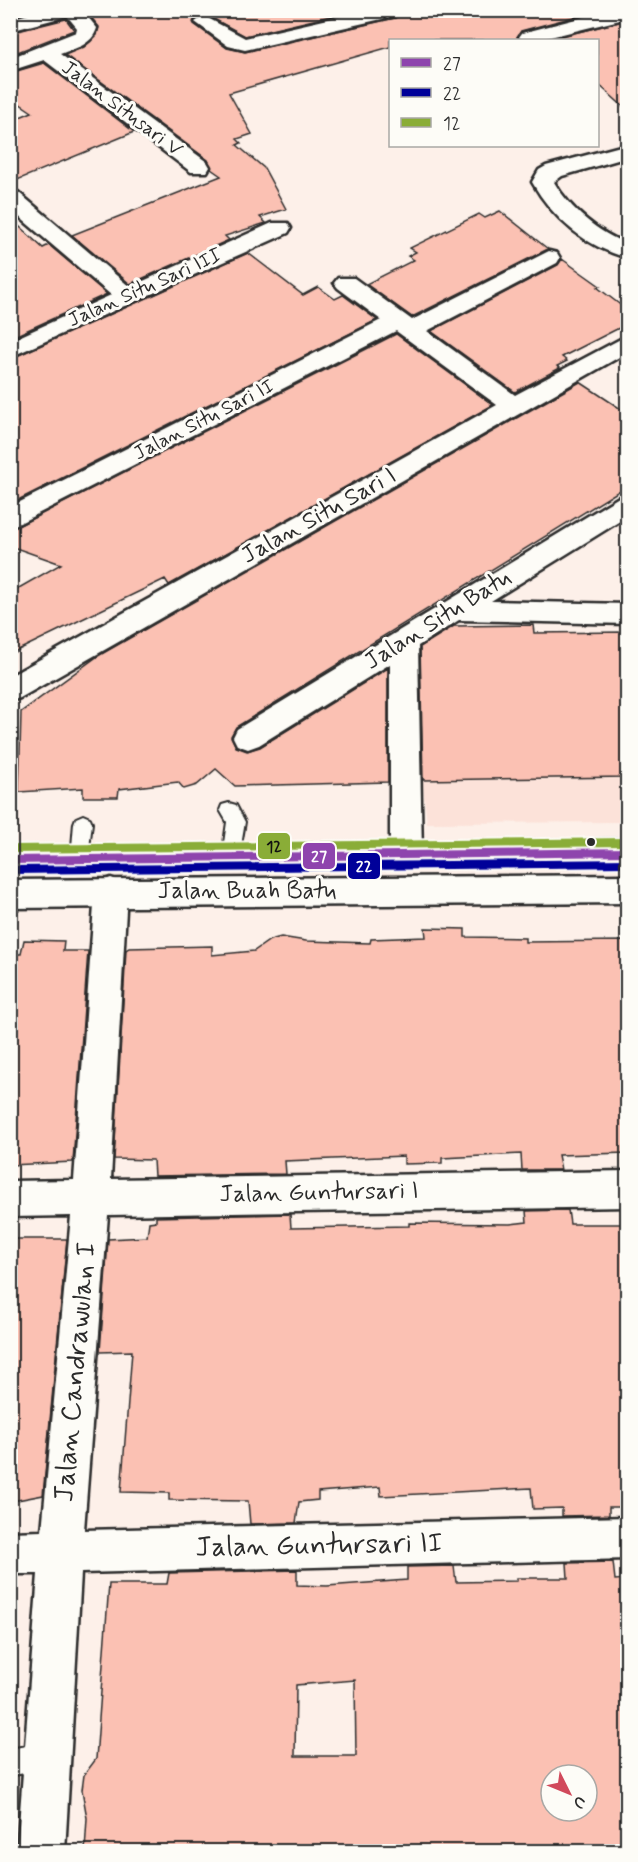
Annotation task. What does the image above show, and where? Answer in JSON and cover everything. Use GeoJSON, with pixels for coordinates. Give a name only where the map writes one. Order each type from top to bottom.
{"type":"FeatureCollection","features":[{"type":"Feature","properties":{"kind":"street"},"geometry":{"type":"LineString","coordinates":[[10,25],[70,10],[87,28],[85,35],[77,41],[10,65]]}},
{"type":"Feature","properties":{"kind":"street"},"geometry":{"type":"LineString","coordinates":[[204,22],[235,42],[245,44],[395,10]]}},
{"type":"Feature","properties":{"kind":"street"},"geometry":{"type":"LineString","coordinates":[[529,37],[627,12]]}},
{"type":"Feature","properties":{"kind":"street","name":"Jalan Situsari V"},"geometry":{"type":"LineString","coordinates":[[46,52],[199,167]]}},
{"type":"Feature","properties":{"kind":"street"},"geometry":{"type":"LineString","coordinates":[[627,150],[554,171],[547,175],[543,182],[559,207],[608,245],[627,251]]}},
{"type":"Feature","properties":{"kind":"street"},"geometry":{"type":"LineString","coordinates":[[10,197],[126,296]]}},
{"type":"Feature","properties":{"kind":"street","name":"Jalan Situ Sari III"},"geometry":{"type":"LineString","coordinates":[[10,350],[280,228]]}},
{"type":"Feature","properties":{"kind":"street","name":"Jalan Situ Sari II"},"geometry":{"type":"LineString","coordinates":[[10,519],[403,325],[549,258]]}},
{"type":"Feature","properties":{"kind":"street"},"geometry":{"type":"LineString","coordinates":[[346,284],[514,406]]}},
{"type":"Feature","properties":{"kind":"street","name":"Jalan Situ Sari I"},"geometry":{"type":"LineString","coordinates":[[10,690],[627,342]]}},
{"type":"Feature","properties":{"kind":"street","name":"Jalan Situ Batu"},"geometry":{"type":"LineString","coordinates":[[248,737],[627,503]]}},
{"type":"Feature","properties":{"kind":"street"},"geometry":{"type":"LineString","coordinates":[[453,610],[627,614]]}},
{"type":"Feature","properties":{"kind":"street"},"geometry":{"type":"LineString","coordinates":[[404,641],[406,855]]}},
{"type":"Feature","properties":{"kind":"street","name":"Jalan Buah Batu"},"geometry":{"type":"LineString","coordinates":[[10,860],[627,852]]}},
{"type":"Feature","properties":{"kind":"street","name":"Jalan Buah Batu"},"geometry":{"type":"LineString","coordinates":[[10,894],[627,889]]}},
{"type":"Feature","properties":{"kind":"street","name":"Jalan Candrawulan I"},"geometry":{"type":"LineString","coordinates":[[41,1851],[29,1759],[61,1553],[91,1196],[111,892]]}},
{"type":"Feature","properties":{"kind":"street","name":"Jalan Guntursari I"},"geometry":{"type":"LineString","coordinates":[[10,1199],[627,1189]]}},
{"type":"Feature","properties":{"kind":"street","name":"Jalan Guntursari II"},"geometry":{"type":"LineString","coordinates":[[10,1553],[627,1538]]}},
{"type":"Feature","properties":{"kind":"lane"},"geometry":{"type":"LineString","coordinates":[[230,810],[236,822],[231,857]]}},
{"type":"Feature","properties":{"kind":"lane"},"geometry":{"type":"LineString","coordinates":[[80,859],[83,823]]}},
{"type":"Feature","properties":{"kind":"shaded area"},"geometry":{"type":"Polygon","coordinates":[[[627,695],[627,822],[427,823],[413,697],[627,695]]]}},
{"type":"Feature","properties":{"kind":"building"},"geometry":{"type":"Polygon","coordinates":[[[85,10],[356,10],[245,36],[205,14],[194,20],[194,24],[227,48],[245,52],[395,18],[406,10],[600,10],[521,31],[517,37],[518,39],[389,39],[389,47],[229,93],[252,134],[237,139],[241,143],[237,145],[264,168],[286,209],[260,217],[266,223],[225,236],[229,240],[130,284],[72,235],[221,176],[211,169],[208,160],[65,55],[84,47],[97,35],[99,27],[85,10]]]}},
{"type":"Feature","properties":{"kind":"building"},"geometry":{"type":"Polygon","coordinates":[[[66,19],[74,30],[10,55],[10,33],[66,19]]]}},
{"type":"Feature","properties":{"kind":"building"},"geometry":{"type":"Polygon","coordinates":[[[627,20],[627,110],[599,85],[599,39],[549,39],[627,20]]]}},
{"type":"Feature","properties":{"kind":"building"},"geometry":{"type":"Polygon","coordinates":[[[44,63],[134,132],[10,183],[10,121],[32,112],[10,97],[10,73],[44,63]]]}},
{"type":"Feature","properties":{"kind":"building"},"geometry":{"type":"Polygon","coordinates":[[[500,211],[548,249],[412,317],[366,284],[414,260],[408,256],[416,252],[410,248],[479,214],[485,218],[500,211]]]}},
{"type":"Feature","properties":{"kind":"building"},"geometry":{"type":"Polygon","coordinates":[[[10,218],[43,248],[49,245],[107,294],[10,338],[10,218]]]}},
{"type":"Feature","properties":{"kind":"building"},"geometry":{"type":"Polygon","coordinates":[[[248,253],[303,295],[318,287],[335,299],[343,295],[377,320],[10,504],[10,359],[248,253]]]}},
{"type":"Feature","properties":{"kind":"building"},"geometry":{"type":"Polygon","coordinates":[[[562,259],[600,286],[597,287],[627,310],[627,324],[562,357],[567,361],[557,366],[560,368],[515,392],[431,331],[558,265],[562,259]]]}},
{"type":"Feature","properties":{"kind":"building"},"geometry":{"type":"Polygon","coordinates":[[[396,334],[493,405],[169,585],[165,579],[10,654],[10,593],[61,564],[10,546],[10,530],[396,334]]]}},
{"type":"Feature","properties":{"kind":"building"},"geometry":{"type":"Polygon","coordinates":[[[580,382],[627,413],[627,486],[236,727],[231,736],[236,747],[247,751],[260,747],[388,668],[388,782],[235,786],[216,769],[197,785],[184,789],[178,782],[119,789],[118,797],[83,797],[83,788],[19,792],[21,712],[98,656],[580,382]]]}},
{"type":"Feature","properties":{"kind":"building"},"geometry":{"type":"Polygon","coordinates":[[[533,625],[534,633],[627,632],[627,777],[423,780],[420,647],[454,626],[533,625]]]}},
{"type":"Feature","properties":{"kind":"building"},"geometry":{"type":"Polygon","coordinates":[[[425,928],[465,929],[465,937],[525,938],[525,942],[627,941],[627,1153],[558,1155],[561,1170],[522,1170],[521,1154],[442,1158],[442,1163],[404,1164],[404,1156],[285,1161],[286,1174],[154,1176],[153,1160],[114,1159],[126,950],[129,948],[212,946],[212,955],[254,951],[270,940],[281,937],[306,941],[370,943],[371,939],[426,937],[425,928]]]}},
{"type":"Feature","properties":{"kind":"building"},"geometry":{"type":"Polygon","coordinates":[[[24,940],[64,941],[63,951],[88,951],[73,1162],[10,1165],[10,954],[21,954],[24,940]]]}},
{"type":"Feature","properties":{"kind":"building"},"geometry":{"type":"Polygon","coordinates":[[[568,1210],[570,1224],[627,1224],[627,1507],[609,1507],[609,1515],[562,1516],[562,1508],[533,1509],[531,1488],[381,1496],[380,1487],[318,1492],[318,1500],[299,1502],[296,1523],[250,1524],[248,1501],[169,1500],[169,1493],[121,1492],[132,1351],[100,1352],[108,1239],[147,1237],[149,1222],[156,1221],[156,1217],[290,1214],[291,1228],[409,1226],[409,1223],[510,1224],[527,1222],[526,1211],[568,1210]]]}},
{"type":"Feature","properties":{"kind":"building"},"geometry":{"type":"Polygon","coordinates":[[[10,1239],[67,1239],[43,1495],[12,1501],[10,1239]]]}},
{"type":"Feature","properties":{"kind":"building"},"geometry":{"type":"Polygon","coordinates":[[[613,1562],[615,1580],[627,1579],[627,1851],[85,1851],[87,1818],[82,1790],[84,1775],[96,1759],[109,1584],[167,1584],[169,1573],[297,1570],[297,1585],[327,1586],[407,1580],[407,1567],[454,1566],[456,1582],[517,1581],[517,1578],[568,1578],[567,1563],[613,1562]],[[355,1680],[296,1685],[295,1756],[356,1756],[355,1680]]]}},
{"type":"Feature","properties":{"kind":"transit line","name":"12"},"geometry":{"type":"LineString","coordinates":[[10,849],[628,842]]}},
{"type":"Feature","properties":{"kind":"transit line","name":"27"},"geometry":{"type":"LineString","coordinates":[[10,860],[628,852]]}},
{"type":"Feature","properties":{"kind":"transit line","name":"22"},"geometry":{"type":"LineString","coordinates":[[10,870],[628,863]]}}]}
